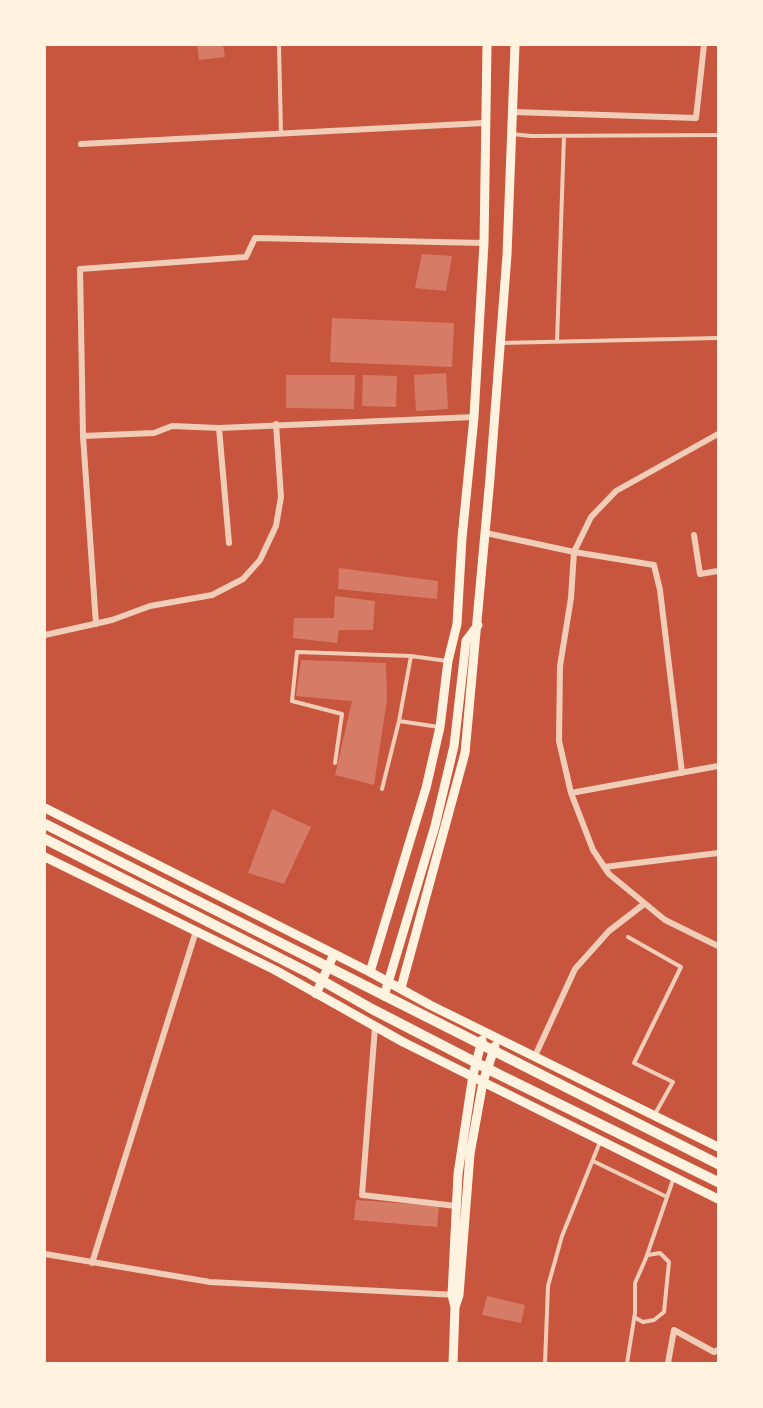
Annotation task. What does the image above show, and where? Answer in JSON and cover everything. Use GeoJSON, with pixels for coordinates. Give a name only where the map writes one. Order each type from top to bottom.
{"type":"FeatureCollection","features":[{"type":"Feature","properties":{"kind":"main road"},"geometry":{"type":"LineString","coordinates":[[370,972],[426,788],[440,727],[448,661],[457,624],[462,538],[474,417],[484,243],[484,123],[487,45]]}},
{"type":"Feature","properties":{"kind":"main road"},"geometry":{"type":"LineString","coordinates":[[401,988],[465,753],[486,533],[507,255],[515,45]]}},
{"type":"Feature","properties":{"kind":"main road"},"geometry":{"type":"LineString","coordinates":[[457,624],[466,641]]}},
{"type":"Feature","properties":{"kind":"main road"},"geometry":{"type":"LineString","coordinates":[[384,996],[435,826],[454,746],[466,641],[478,626]]}},
{"type":"Feature","properties":{"kind":"main road"},"geometry":{"type":"LineString","coordinates":[[45,808],[484,1032],[718,1146]]}},
{"type":"Feature","properties":{"kind":"main road"},"geometry":{"type":"LineString","coordinates":[[45,824],[718,1164]]}},
{"type":"Feature","properties":{"kind":"main road"},"geometry":{"type":"LineString","coordinates":[[45,839],[307,972],[465,1057],[718,1182]]}},
{"type":"Feature","properties":{"kind":"main road"},"geometry":{"type":"LineString","coordinates":[[45,856],[275,970],[375,1027],[483,1082],[718,1198]]}},
{"type":"Feature","properties":{"kind":"main road"},"geometry":{"type":"LineString","coordinates":[[316,994],[334,954]]}},
{"type":"Feature","properties":{"kind":"main road"},"geometry":{"type":"LineString","coordinates":[[326,1000],[343,960]]}},
{"type":"Feature","properties":{"kind":"main road"},"geometry":{"type":"LineString","coordinates":[[456,1295],[456,1206],[462,1140],[473,1075],[484,1032]]}},
{"type":"Feature","properties":{"kind":"main road"},"geometry":{"type":"LineString","coordinates":[[453,1363],[455,1307],[470,1154],[483,1082],[498,1038]]}},
{"type":"Feature","properties":{"kind":"street"},"geometry":{"type":"LineString","coordinates":[[513,112],[696,118],[704,45]]}},
{"type":"Feature","properties":{"kind":"street"},"geometry":{"type":"LineString","coordinates":[[81,144],[484,123]]}},
{"type":"Feature","properties":{"kind":"street"},"geometry":{"type":"LineString","coordinates":[[96,624],[83,436],[80,269],[246,256],[255,238],[484,243]]}},
{"type":"Feature","properties":{"kind":"street"},"geometry":{"type":"LineString","coordinates":[[83,436],[154,433],[172,426],[219,428],[474,417]]}},
{"type":"Feature","properties":{"kind":"street"},"geometry":{"type":"LineString","coordinates":[[45,634],[96,624],[150,606],[212,595],[243,579],[261,560],[276,526],[281,497],[276,424]]}},
{"type":"Feature","properties":{"kind":"street"},"geometry":{"type":"LineString","coordinates":[[219,428],[229,543]]}},
{"type":"Feature","properties":{"kind":"street"},"geometry":{"type":"LineString","coordinates":[[718,434],[616,491],[591,517],[574,552],[571,598],[560,666],[559,741],[570,793],[592,850],[604,867],[644,904],[666,920],[718,946]]}},
{"type":"Feature","properties":{"kind":"street"},"geometry":{"type":"LineString","coordinates":[[486,533],[574,552],[654,565],[660,590],[682,773]]}},
{"type":"Feature","properties":{"kind":"street"},"geometry":{"type":"LineString","coordinates":[[694,535],[700,574],[718,572]]}},
{"type":"Feature","properties":{"kind":"street"},"geometry":{"type":"LineString","coordinates":[[570,793],[718,766]]}},
{"type":"Feature","properties":{"kind":"street"},"geometry":{"type":"LineString","coordinates":[[604,867],[718,853]]}},
{"type":"Feature","properties":{"kind":"street"},"geometry":{"type":"LineString","coordinates":[[535,1056],[575,969],[609,931],[644,904]]}},
{"type":"Feature","properties":{"kind":"street"},"geometry":{"type":"LineString","coordinates":[[92,1263],[196,931]]}},
{"type":"Feature","properties":{"kind":"street"},"geometry":{"type":"LineString","coordinates":[[375,1027],[362,1195],[456,1206]]}},
{"type":"Feature","properties":{"kind":"street"},"geometry":{"type":"LineString","coordinates":[[45,1254],[210,1282],[456,1295]]}},
{"type":"Feature","properties":{"kind":"street"},"geometry":{"type":"LineString","coordinates":[[668,1363],[674,1330],[714,1352],[718,1350]]}},
{"type":"Feature","properties":{"kind":"lane"},"geometry":{"type":"LineString","coordinates":[[279,45],[281,135]]}},
{"type":"Feature","properties":{"kind":"lane"},"geometry":{"type":"LineString","coordinates":[[511,134],[718,135]]}},
{"type":"Feature","properties":{"kind":"lane"},"geometry":{"type":"LineString","coordinates":[[557,342],[564,136]]}},
{"type":"Feature","properties":{"kind":"lane"},"geometry":{"type":"LineString","coordinates":[[500,343],[718,338]]}},
{"type":"Feature","properties":{"kind":"lane"},"geometry":{"type":"LineString","coordinates":[[335,763],[342,714],[292,701],[297,652],[411,656],[448,661]]}},
{"type":"Feature","properties":{"kind":"lane"},"geometry":{"type":"LineString","coordinates":[[382,789],[399,721],[411,656]]}},
{"type":"Feature","properties":{"kind":"lane"},"geometry":{"type":"LineString","coordinates":[[399,721],[440,727]]}},
{"type":"Feature","properties":{"kind":"lane"},"geometry":{"type":"LineString","coordinates":[[628,937],[681,967],[634,1063],[673,1082],[655,1114]]}},
{"type":"Feature","properties":{"kind":"lane"},"geometry":{"type":"LineString","coordinates":[[545,1363],[548,1286],[561,1236],[601,1140]]}},
{"type":"Feature","properties":{"kind":"lane"},"geometry":{"type":"LineString","coordinates":[[593,1161],[667,1197]]}},
{"type":"Feature","properties":{"kind":"lane"},"geometry":{"type":"LineString","coordinates":[[627,1363],[634,1317],[635,1283],[647,1256],[674,1177]]}},
{"type":"Feature","properties":{"kind":"lane"},"geometry":{"type":"LineString","coordinates":[[634,1317],[643,1322],[654,1320],[664,1312],[669,1262],[660,1253],[647,1256]]}},
{"type":"Feature","properties":{"kind":"building"},"geometry":{"type":"Polygon","coordinates":[[[197,45],[223,45],[225,57],[199,60],[197,45]]]}},
{"type":"Feature","properties":{"kind":"building"},"geometry":{"type":"Polygon","coordinates":[[[422,254],[452,256],[446,291],[415,288],[422,254]]]}},
{"type":"Feature","properties":{"kind":"building"},"geometry":{"type":"Polygon","coordinates":[[[332,318],[454,323],[452,367],[330,362],[332,318]]]}},
{"type":"Feature","properties":{"kind":"building"},"geometry":{"type":"Polygon","coordinates":[[[446,373],[448,409],[416,411],[414,375],[446,373]]]}},
{"type":"Feature","properties":{"kind":"building"},"geometry":{"type":"Polygon","coordinates":[[[286,375],[355,375],[354,409],[286,408],[286,375]]]}},
{"type":"Feature","properties":{"kind":"building"},"geometry":{"type":"Polygon","coordinates":[[[363,375],[397,376],[396,407],[362,406],[363,375]]]}},
{"type":"Feature","properties":{"kind":"building"},"geometry":{"type":"Polygon","coordinates":[[[339,568],[438,581],[437,599],[338,589],[339,568]]]}},
{"type":"Feature","properties":{"kind":"building"},"geometry":{"type":"Polygon","coordinates":[[[335,596],[375,601],[373,630],[339,630],[337,643],[293,638],[294,618],[334,618],[335,596]]]}},
{"type":"Feature","properties":{"kind":"building"},"geometry":{"type":"Polygon","coordinates":[[[301,660],[386,663],[387,700],[374,785],[335,775],[352,701],[296,696],[301,660]]]}},
{"type":"Feature","properties":{"kind":"building"},"geometry":{"type":"Polygon","coordinates":[[[272,809],[311,827],[284,884],[248,873],[272,809]]]}},
{"type":"Feature","properties":{"kind":"building"},"geometry":{"type":"Polygon","coordinates":[[[356,1200],[439,1206],[437,1227],[354,1220],[356,1200]]]}},
{"type":"Feature","properties":{"kind":"building"},"geometry":{"type":"Polygon","coordinates":[[[487,1296],[525,1305],[521,1323],[482,1315],[487,1296]]]}}]}
